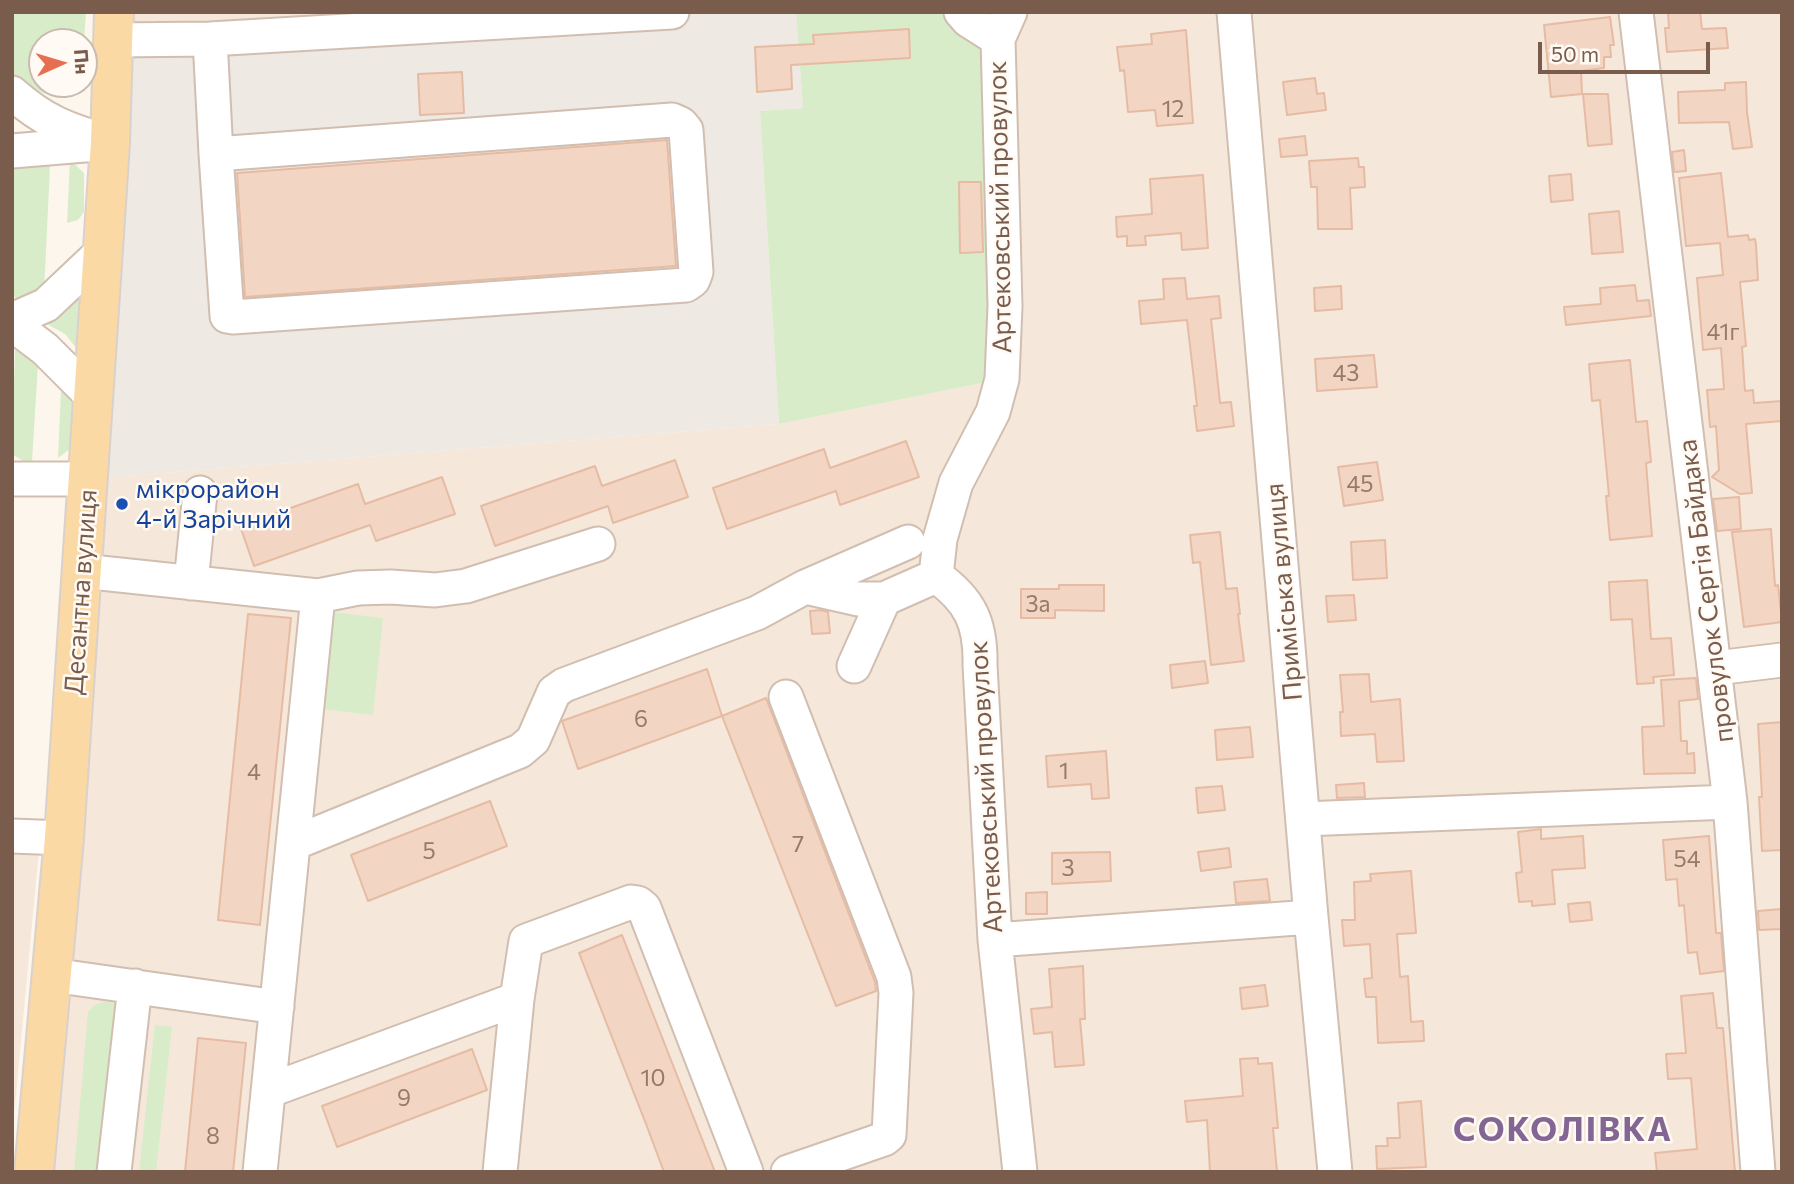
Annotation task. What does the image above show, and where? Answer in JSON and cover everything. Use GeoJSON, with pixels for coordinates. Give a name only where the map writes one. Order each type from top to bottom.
{"type":"FeatureCollection","features":[{"type":"Feature","properties":{"kind":"main road","name":"Десантна вулиця"},"geometry":{"type":"LineString","coordinates":[[34,1172],[64,838],[110,143],[114,26]]}},
{"type":"Feature","properties":{"kind":"street"},"geometry":{"type":"LineString","coordinates":[[114,26],[210,39],[672,12]]}},
{"type":"Feature","properties":{"kind":"street"},"geometry":{"type":"LineString","coordinates":[[961,12],[968,20],[1004,26]]}},
{"type":"Feature","properties":{"kind":"street","name":"Приміська вулиця"},"geometry":{"type":"LineString","coordinates":[[1234,12],[1335,1172]]}},
{"type":"Feature","properties":{"kind":"street","name":"провулок Сергія Байдака"},"geometry":{"type":"LineString","coordinates":[[1636,12],[1716,668],[1730,802],[1758,1172]]}},
{"type":"Feature","properties":{"kind":"street","name":"Артековський провулок"},"geometry":{"type":"LineString","coordinates":[[1004,26],[1005,306],[1002,379],[993,412],[956,483],[940,539],[936,576],[954,589],[972,612],[981,640],[980,665],[995,940],[1020,1172]]}},
{"type":"Feature","properties":{"kind":"street"},"geometry":{"type":"LineString","coordinates":[[210,39],[216,154],[227,316],[686,285],[693,280],[696,272],[687,130],[672,120],[216,154]]}},
{"type":"Feature","properties":{"kind":"street"},"geometry":{"type":"LineString","coordinates":[[12,93],[35,113],[59,126],[110,143]]}},
{"type":"Feature","properties":{"kind":"street"},"geometry":{"type":"LineString","coordinates":[[12,151],[110,143]]}},
{"type":"Feature","properties":{"kind":"street"},"geometry":{"type":"LineString","coordinates":[[93,397],[45,349],[12,322],[47,304],[102,252]]}},
{"type":"Feature","properties":{"kind":"street"},"geometry":{"type":"LineString","coordinates":[[16,476],[88,479]]}},
{"type":"Feature","properties":{"kind":"street"},"geometry":{"type":"LineString","coordinates":[[191,583],[200,493]]}},
{"type":"Feature","properties":{"kind":"street"},"geometry":{"type":"LineString","coordinates":[[294,843],[520,751],[533,740],[554,692],[564,684],[757,613],[805,587],[908,542]]}},
{"type":"Feature","properties":{"kind":"street"},"geometry":{"type":"LineString","coordinates":[[82,572],[318,596],[358,587],[435,590],[466,586],[598,544]]}},
{"type":"Feature","properties":{"kind":"street"},"geometry":{"type":"LineString","coordinates":[[805,587],[859,599],[884,599],[936,576]]}},
{"type":"Feature","properties":{"kind":"street"},"geometry":{"type":"LineString","coordinates":[[260,1172],[318,596]]}},
{"type":"Feature","properties":{"kind":"street"},"geometry":{"type":"LineString","coordinates":[[854,666],[884,599]]}},
{"type":"Feature","properties":{"kind":"street"},"geometry":{"type":"LineString","coordinates":[[1716,668],[1782,660]]}},
{"type":"Feature","properties":{"kind":"street"},"geometry":{"type":"LineString","coordinates":[[786,697],[894,976],[895,993],[889,1135],[788,1172]]}},
{"type":"Feature","properties":{"kind":"street"},"geometry":{"type":"LineString","coordinates":[[1303,819],[1730,802]]}},
{"type":"Feature","properties":{"kind":"street"},"geometry":{"type":"LineString","coordinates":[[12,836],[64,838]]}},
{"type":"Feature","properties":{"kind":"street"},"geometry":{"type":"LineString","coordinates":[[500,1172],[517,999],[526,941],[631,902],[638,902],[644,908],[746,1172]]}},
{"type":"Feature","properties":{"kind":"street"},"geometry":{"type":"LineString","coordinates":[[995,940],[1311,917]]}},
{"type":"Feature","properties":{"kind":"street"},"geometry":{"type":"LineString","coordinates":[[52,975],[277,1007]]}},
{"type":"Feature","properties":{"kind":"street"},"geometry":{"type":"LineString","coordinates":[[114,1172],[135,986]]}},
{"type":"Feature","properties":{"kind":"street"},"geometry":{"type":"LineString","coordinates":[[268,1091],[517,999]]}},
{"type":"Feature","properties":{"kind":"shaded area"},"geometry":{"type":"Polygon","coordinates":[[[114,12],[672,12],[113,40],[114,12]]]}},
{"type":"Feature","properties":{"kind":"shaded area"},"geometry":{"type":"Polygon","coordinates":[[[672,12],[796,12],[803,108],[760,111],[779,424],[88,479],[113,40],[672,12]]]}},
{"type":"Feature","properties":{"kind":"shaded area"},"geometry":{"type":"Polygon","coordinates":[[[1010,12],[1782,12],[1782,1172],[34,1172],[88,479],[779,424],[1002,379],[1010,12]]]}},
{"type":"Feature","properties":{"kind":"shaded area"},"geometry":{"type":"Polygon","coordinates":[[[12,842],[39,850],[12,1137],[12,842]]]}},
{"type":"Feature","properties":{"kind":"green space"},"geometry":{"type":"Polygon","coordinates":[[[12,12],[86,12],[85,28],[28,28],[28,84],[12,74],[12,12]]]}},
{"type":"Feature","properties":{"kind":"green space"},"geometry":{"type":"Polygon","coordinates":[[[796,12],[1010,12],[1002,379],[779,424],[760,111],[803,108],[796,12]]]}},
{"type":"Feature","properties":{"kind":"green space"},"geometry":{"type":"Polygon","coordinates":[[[70,160],[84,173],[84,212],[78,220],[67,223],[70,160]]]}},
{"type":"Feature","properties":{"kind":"green space"},"geometry":{"type":"Polygon","coordinates":[[[39,161],[50,166],[44,293],[33,301],[17,299],[12,295],[12,163],[39,161]]]}},
{"type":"Feature","properties":{"kind":"green space"},"geometry":{"type":"Polygon","coordinates":[[[80,288],[78,350],[65,334],[45,323],[80,288]]]}},
{"type":"Feature","properties":{"kind":"green space"},"geometry":{"type":"Polygon","coordinates":[[[15,349],[38,364],[32,461],[25,462],[12,454],[15,349]]]}},
{"type":"Feature","properties":{"kind":"green space"},"geometry":{"type":"Polygon","coordinates":[[[61,390],[77,402],[74,446],[58,458],[61,390]]]}},
{"type":"Feature","properties":{"kind":"green space"},"geometry":{"type":"Polygon","coordinates":[[[332,612],[383,618],[373,715],[321,709],[332,612]]]}},
{"type":"Feature","properties":{"kind":"green space"},"geometry":{"type":"Polygon","coordinates":[[[104,1002],[121,1003],[103,1172],[74,1172],[88,1012],[94,1005],[104,1002]]]}},
{"type":"Feature","properties":{"kind":"green space"},"geometry":{"type":"Polygon","coordinates":[[[155,1025],[172,1027],[156,1172],[139,1172],[155,1025]]]}},
{"type":"Feature","properties":{"kind":"building"},"geometry":{"type":"Polygon","coordinates":[[[1668,12],[1700,12],[1702,29],[1726,28],[1728,48],[1667,52],[1665,28],[1669,28],[1668,12]]]}},
{"type":"Feature","properties":{"kind":"building"},"geometry":{"type":"Polygon","coordinates":[[[1610,17],[1614,45],[1610,45],[1611,57],[1604,57],[1604,68],[1581,71],[1582,94],[1551,97],[1544,25],[1610,17]]]}},
{"type":"Feature","properties":{"kind":"building"},"geometry":{"type":"Polygon","coordinates":[[[909,29],[910,58],[791,65],[792,89],[757,92],[755,47],[814,44],[813,35],[909,29]]]}},
{"type":"Feature","properties":{"kind":"building"},"geometry":{"type":"Polygon","coordinates":[[[1186,30],[1193,123],[1157,126],[1155,110],[1128,112],[1124,70],[1120,71],[1117,47],[1152,44],[1151,34],[1186,30]]]}},
{"type":"Feature","properties":{"kind":"building"},"geometry":{"type":"Polygon","coordinates":[[[462,72],[464,113],[420,115],[418,74],[462,72]]]}},
{"type":"Feature","properties":{"kind":"building"},"geometry":{"type":"Polygon","coordinates":[[[1315,78],[1317,94],[1324,93],[1326,110],[1287,115],[1283,82],[1315,78]]]}},
{"type":"Feature","properties":{"kind":"building"},"geometry":{"type":"Polygon","coordinates":[[[1746,82],[1752,147],[1733,149],[1729,122],[1679,123],[1678,92],[1725,90],[1725,83],[1746,82]]]}},
{"type":"Feature","properties":{"kind":"building"},"geometry":{"type":"Polygon","coordinates":[[[1583,94],[1608,94],[1612,144],[1588,146],[1583,94]]]}},
{"type":"Feature","properties":{"kind":"building"},"geometry":{"type":"Polygon","coordinates":[[[1305,136],[1307,155],[1281,157],[1279,139],[1305,136]]]}},
{"type":"Feature","properties":{"kind":"building"},"geometry":{"type":"Polygon","coordinates":[[[667,140],[676,266],[245,297],[237,173],[667,140]]]}},
{"type":"Feature","properties":{"kind":"building"},"geometry":{"type":"Polygon","coordinates":[[[1684,150],[1686,171],[1674,172],[1672,152],[1684,150]]]}},
{"type":"Feature","properties":{"kind":"building"},"geometry":{"type":"Polygon","coordinates":[[[1358,158],[1359,167],[1364,167],[1365,187],[1350,188],[1352,229],[1318,229],[1317,187],[1311,187],[1309,161],[1358,158]]]}},
{"type":"Feature","properties":{"kind":"building"},"geometry":{"type":"Polygon","coordinates":[[[1721,173],[1728,237],[1748,235],[1749,240],[1755,239],[1756,245],[1758,280],[1740,282],[1746,346],[1742,347],[1745,391],[1753,390],[1754,403],[1782,401],[1782,421],[1746,424],[1752,493],[1740,494],[1712,477],[1719,470],[1716,426],[1710,427],[1707,390],[1724,389],[1721,348],[1703,350],[1697,278],[1723,275],[1720,243],[1686,246],[1679,178],[1721,173]]]}},
{"type":"Feature","properties":{"kind":"building"},"geometry":{"type":"Polygon","coordinates":[[[1571,174],[1573,200],[1551,202],[1549,176],[1571,174]]]}},
{"type":"Feature","properties":{"kind":"building"},"geometry":{"type":"Polygon","coordinates":[[[1203,175],[1208,248],[1182,250],[1181,233],[1145,236],[1146,245],[1127,246],[1127,236],[1117,237],[1116,217],[1152,214],[1150,179],[1203,175]]]}},
{"type":"Feature","properties":{"kind":"building"},"geometry":{"type":"Polygon","coordinates":[[[959,182],[981,182],[983,252],[960,253],[959,182]]]}},
{"type":"Feature","properties":{"kind":"building"},"geometry":{"type":"Polygon","coordinates":[[[1619,211],[1623,252],[1592,254],[1589,214],[1619,211]]]}},
{"type":"Feature","properties":{"kind":"building"},"geometry":{"type":"Polygon","coordinates":[[[1185,278],[1187,299],[1219,296],[1221,318],[1211,319],[1220,403],[1231,402],[1234,426],[1197,431],[1194,406],[1197,406],[1187,320],[1141,324],[1139,301],[1164,299],[1163,279],[1185,278]]]}},
{"type":"Feature","properties":{"kind":"building"},"geometry":{"type":"Polygon","coordinates":[[[1635,285],[1637,301],[1649,300],[1651,316],[1566,325],[1564,307],[1601,304],[1600,288],[1635,285]]]}},
{"type":"Feature","properties":{"kind":"building"},"geometry":{"type":"Polygon","coordinates":[[[1341,286],[1342,309],[1315,311],[1314,288],[1341,286]]]}},
{"type":"Feature","properties":{"kind":"building"},"geometry":{"type":"Polygon","coordinates":[[[1374,355],[1377,387],[1317,391],[1315,359],[1374,355]]]}},
{"type":"Feature","properties":{"kind":"building"},"geometry":{"type":"Polygon","coordinates":[[[1630,360],[1636,422],[1647,421],[1651,462],[1646,463],[1652,536],[1610,540],[1606,496],[1609,496],[1600,400],[1592,401],[1589,364],[1630,360]]]}},
{"type":"Feature","properties":{"kind":"building"},"geometry":{"type":"Polygon","coordinates":[[[906,441],[919,477],[840,505],[836,491],[727,529],[713,488],[824,449],[830,468],[906,441]]]}},
{"type":"Feature","properties":{"kind":"building"},"geometry":{"type":"Polygon","coordinates":[[[675,460],[688,497],[613,523],[608,506],[495,546],[481,506],[595,466],[602,486],[675,460]]]}},
{"type":"Feature","properties":{"kind":"building"},"geometry":{"type":"Polygon","coordinates":[[[1377,462],[1383,500],[1344,506],[1338,467],[1377,462]]]}},
{"type":"Feature","properties":{"kind":"building"},"geometry":{"type":"Polygon","coordinates":[[[442,477],[455,514],[376,541],[370,525],[254,566],[240,526],[358,484],[365,504],[442,477]]]}},
{"type":"Feature","properties":{"kind":"building"},"geometry":{"type":"Polygon","coordinates":[[[1739,497],[1741,529],[1717,531],[1713,499],[1739,497]]]}},
{"type":"Feature","properties":{"kind":"building"},"geometry":{"type":"Polygon","coordinates":[[[1771,529],[1775,586],[1778,585],[1782,622],[1744,627],[1732,532],[1771,529]]]}},
{"type":"Feature","properties":{"kind":"building"},"geometry":{"type":"Polygon","coordinates":[[[1220,532],[1226,589],[1237,588],[1244,661],[1211,665],[1200,562],[1193,563],[1190,535],[1220,532]]]}},
{"type":"Feature","properties":{"kind":"building"},"geometry":{"type":"Polygon","coordinates":[[[1385,540],[1387,578],[1353,580],[1351,542],[1385,540]]]}},
{"type":"Feature","properties":{"kind":"building"},"geometry":{"type":"Polygon","coordinates":[[[1647,580],[1651,639],[1671,638],[1674,675],[1653,677],[1654,683],[1637,684],[1632,619],[1611,620],[1609,582],[1647,580]]]}},
{"type":"Feature","properties":{"kind":"building"},"geometry":{"type":"Polygon","coordinates":[[[1059,585],[1104,585],[1104,611],[1055,610],[1055,618],[1021,618],[1021,589],[1059,589],[1059,585]]]}},
{"type":"Feature","properties":{"kind":"building"},"geometry":{"type":"Polygon","coordinates":[[[1354,595],[1356,620],[1328,622],[1326,596],[1354,595]]]}},
{"type":"Feature","properties":{"kind":"building"},"geometry":{"type":"Polygon","coordinates":[[[810,611],[828,612],[830,633],[812,634],[810,611]]]}},
{"type":"Feature","properties":{"kind":"building"},"geometry":{"type":"Polygon","coordinates":[[[248,614],[291,618],[260,925],[218,920],[248,614]]]}},
{"type":"Feature","properties":{"kind":"building"},"geometry":{"type":"Polygon","coordinates":[[[1205,661],[1208,683],[1172,688],[1170,665],[1205,661]]]}},
{"type":"Feature","properties":{"kind":"building"},"geometry":{"type":"Polygon","coordinates":[[[707,669],[722,716],[578,769],[562,721],[707,669]]]}},
{"type":"Feature","properties":{"kind":"building"},"geometry":{"type":"Polygon","coordinates":[[[1369,674],[1371,702],[1400,699],[1404,761],[1377,762],[1375,734],[1341,736],[1340,712],[1343,712],[1340,675],[1369,674]]]}},
{"type":"Feature","properties":{"kind":"building"},"geometry":{"type":"Polygon","coordinates":[[[1696,678],[1698,699],[1679,701],[1681,741],[1687,741],[1687,754],[1694,753],[1695,773],[1644,774],[1642,727],[1664,726],[1661,680],[1696,678]]]}},
{"type":"Feature","properties":{"kind":"building"},"geometry":{"type":"Polygon","coordinates":[[[766,698],[875,982],[876,991],[836,1006],[722,716],[766,698]]]}},
{"type":"Feature","properties":{"kind":"building"},"geometry":{"type":"Polygon","coordinates":[[[1782,722],[1782,850],[1762,851],[1758,724],[1782,722]]]}},
{"type":"Feature","properties":{"kind":"building"},"geometry":{"type":"Polygon","coordinates":[[[1250,727],[1253,757],[1217,760],[1215,730],[1250,727]]]}},
{"type":"Feature","properties":{"kind":"building"},"geometry":{"type":"Polygon","coordinates":[[[1106,751],[1109,798],[1092,799],[1091,784],[1048,787],[1046,756],[1106,751]]]}},
{"type":"Feature","properties":{"kind":"building"},"geometry":{"type":"Polygon","coordinates":[[[1364,783],[1365,797],[1337,798],[1336,785],[1364,783]]]}},
{"type":"Feature","properties":{"kind":"building"},"geometry":{"type":"Polygon","coordinates":[[[1222,786],[1225,810],[1198,813],[1196,788],[1222,786]]]}},
{"type":"Feature","properties":{"kind":"building"},"geometry":{"type":"Polygon","coordinates":[[[490,801],[507,846],[368,901],[351,855],[490,801]]]}},
{"type":"Feature","properties":{"kind":"building"},"geometry":{"type":"Polygon","coordinates":[[[1541,829],[1541,839],[1583,836],[1585,868],[1552,870],[1555,904],[1532,906],[1532,901],[1519,902],[1516,873],[1522,872],[1518,832],[1541,829]]]}},
{"type":"Feature","properties":{"kind":"building"},"geometry":{"type":"Polygon","coordinates":[[[1709,836],[1716,933],[1721,933],[1724,971],[1700,974],[1697,952],[1688,953],[1684,905],[1679,906],[1677,879],[1666,880],[1663,840],[1709,836]]]}},
{"type":"Feature","properties":{"kind":"building"},"geometry":{"type":"Polygon","coordinates":[[[1229,848],[1231,867],[1201,871],[1198,852],[1229,848]]]}},
{"type":"Feature","properties":{"kind":"building"},"geometry":{"type":"Polygon","coordinates":[[[1110,852],[1111,881],[1052,884],[1052,853],[1110,852]]]}},
{"type":"Feature","properties":{"kind":"building"},"geometry":{"type":"Polygon","coordinates":[[[1411,871],[1416,933],[1397,934],[1400,977],[1408,976],[1411,1022],[1423,1021],[1424,1041],[1378,1043],[1376,997],[1366,997],[1364,979],[1372,978],[1370,944],[1344,946],[1342,920],[1355,920],[1354,882],[1371,881],[1370,874],[1411,871]]]}},
{"type":"Feature","properties":{"kind":"building"},"geometry":{"type":"Polygon","coordinates":[[[1267,879],[1270,901],[1236,903],[1234,882],[1267,879]]]}},
{"type":"Feature","properties":{"kind":"building"},"geometry":{"type":"Polygon","coordinates":[[[1047,892],[1047,914],[1026,914],[1026,893],[1047,892]]]}},
{"type":"Feature","properties":{"kind":"building"},"geometry":{"type":"Polygon","coordinates":[[[1590,902],[1592,920],[1570,922],[1568,904],[1590,902]]]}},
{"type":"Feature","properties":{"kind":"building"},"geometry":{"type":"Polygon","coordinates":[[[1782,909],[1782,929],[1759,930],[1758,911],[1782,909]]]}},
{"type":"Feature","properties":{"kind":"building"},"geometry":{"type":"Polygon","coordinates":[[[622,935],[715,1172],[664,1172],[579,953],[622,935]]]}},
{"type":"Feature","properties":{"kind":"building"},"geometry":{"type":"Polygon","coordinates":[[[1083,966],[1085,1019],[1080,1019],[1084,1065],[1055,1067],[1052,1032],[1034,1034],[1031,1009],[1052,1007],[1049,969],[1083,966]]]}},
{"type":"Feature","properties":{"kind":"building"},"geometry":{"type":"Polygon","coordinates":[[[1265,985],[1268,1006],[1242,1009],[1240,988],[1265,985]]]}},
{"type":"Feature","properties":{"kind":"building"},"geometry":{"type":"Polygon","coordinates":[[[1713,993],[1717,1028],[1723,1028],[1735,1172],[1657,1172],[1655,1153],[1697,1149],[1691,1078],[1668,1079],[1666,1054],[1686,1053],[1681,996],[1713,993]]]}},
{"type":"Feature","properties":{"kind":"building"},"geometry":{"type":"Polygon","coordinates":[[[198,1038],[246,1043],[233,1172],[185,1172],[198,1038]]]}},
{"type":"Feature","properties":{"kind":"building"},"geometry":{"type":"Polygon","coordinates":[[[472,1049],[487,1090],[337,1147],[322,1106],[472,1049]]]}},
{"type":"Feature","properties":{"kind":"building"},"geometry":{"type":"Polygon","coordinates":[[[1258,1058],[1258,1064],[1272,1063],[1278,1128],[1273,1128],[1277,1172],[1210,1172],[1207,1120],[1187,1122],[1185,1101],[1243,1096],[1240,1059],[1258,1058]]]}},
{"type":"Feature","properties":{"kind":"building"},"geometry":{"type":"Polygon","coordinates":[[[1421,1101],[1426,1167],[1377,1169],[1376,1146],[1388,1146],[1387,1138],[1400,1138],[1398,1103],[1421,1101]]]}},
{"type":"Feature","properties":{"kind":"place","name":"мікрорайон 4-й Зарічний"},"geometry":{"type":"Point","coordinates":[122,504]}},
{"type":"Feature","properties":{"kind":"district","name":"СОКОЛІВКА"},"geometry":{"type":"Point","coordinates":[1563,1130]}}]}
